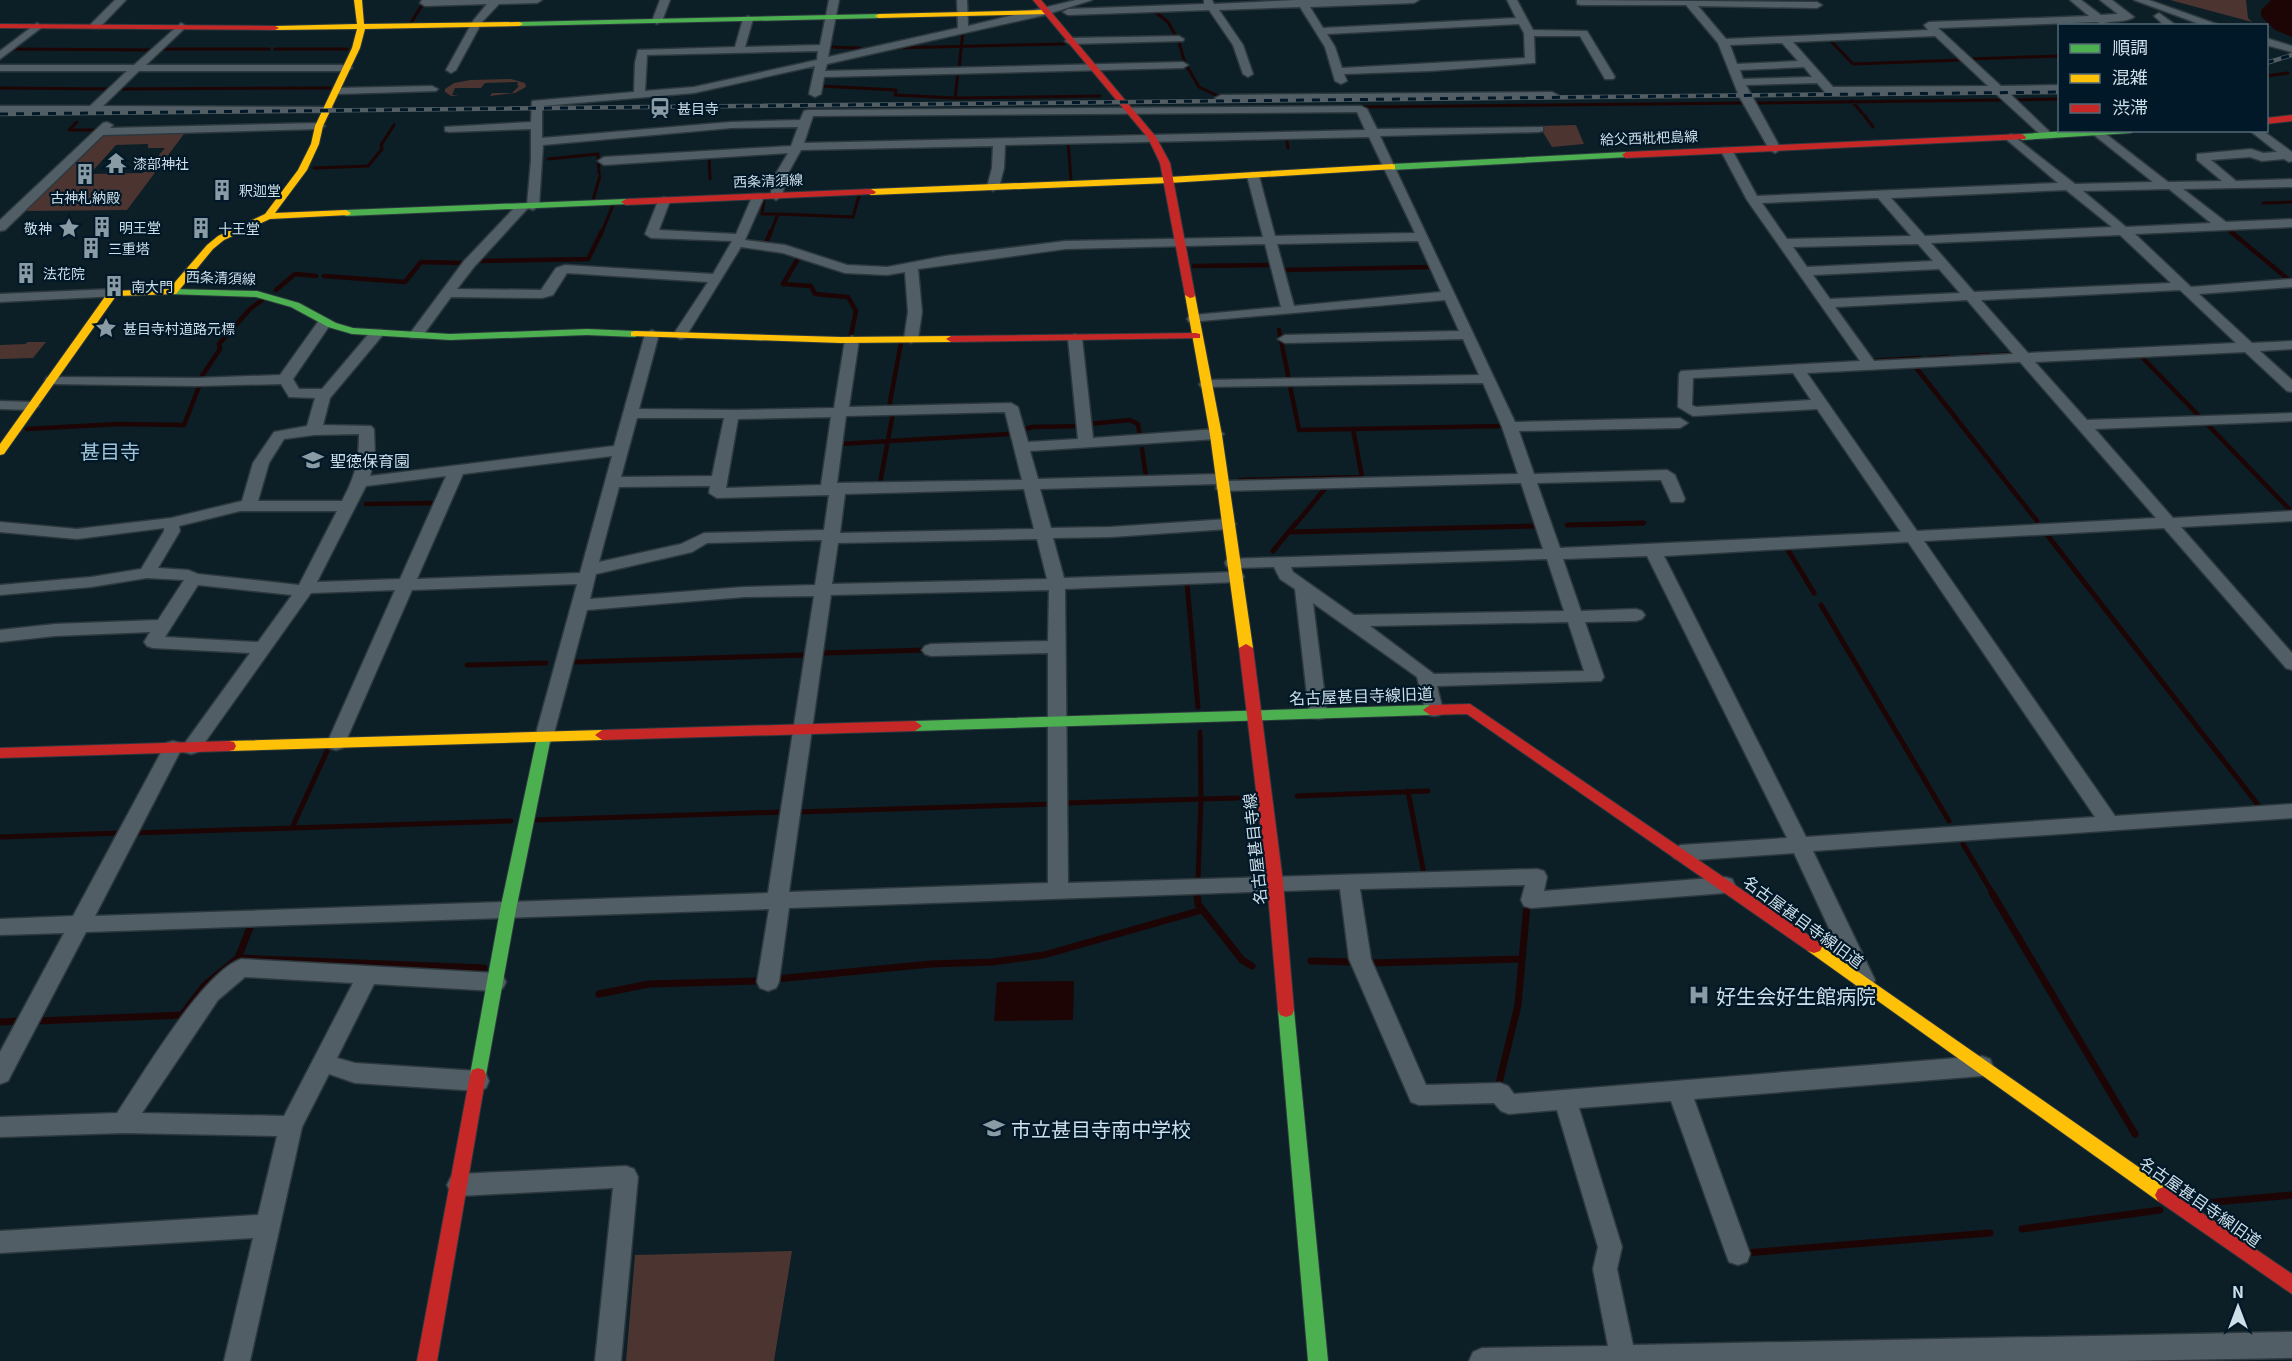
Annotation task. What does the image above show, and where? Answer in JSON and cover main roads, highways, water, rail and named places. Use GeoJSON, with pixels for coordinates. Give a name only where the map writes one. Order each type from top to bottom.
{"type":"FeatureCollection","features":[{"type":"Feature","properties":{"kind":"main road"},"geometry":{"type":"LineString","coordinates":[[268,216],[302,170],[356,48],[361,28],[358,0]]}},
{"type":"Feature","properties":{"kind":"main road"},"geometry":{"type":"LineString","coordinates":[[0,26],[361,28],[475,26],[830,17],[962,7],[1041,6],[1152,137],[1165,163],[1169,180]]}},
{"type":"Feature","properties":{"kind":"main road"},"geometry":{"type":"LineString","coordinates":[[2268,121],[2292,118]]}},
{"type":"Feature","properties":{"kind":"main road","name":"給父西枇杷島線"},"geometry":{"type":"LineString","coordinates":[[1169,180],[2109,132]]}},
{"type":"Feature","properties":{"kind":"main road","name":"西条清須線"},"geometry":{"type":"LineString","coordinates":[[172,292],[210,247],[221,238],[268,216],[1169,180]]}},
{"type":"Feature","properties":{"kind":"main road","name":"名古屋甚目寺線"},"geometry":{"type":"LineString","coordinates":[[1169,180],[1215,434],[1256,715],[1275,882],[1318,1361]]}},
{"type":"Feature","properties":{"kind":"main road","name":"西条清須線"},"geometry":{"type":"LineString","coordinates":[[0,452],[113,293],[257,294],[296,305],[325,321],[352,331],[416,336],[587,332],[852,340],[1196,336]]}},
{"type":"Feature","properties":{"kind":"main road","name":"名古屋甚目寺線旧道"},"geometry":{"type":"LineString","coordinates":[[0,753],[1470,709],[1681,854],[2292,1285]]}},
{"type":"Feature","properties":{"kind":"main road"},"geometry":{"type":"LineString","coordinates":[[427,1361],[508,910],[544,737]]}},
{"type":"Feature","properties":{"kind":"waterway"},"geometry":{"type":"LineString","coordinates":[[411,23],[425,0]]}},
{"type":"Feature","properties":{"kind":"waterway"},"geometry":{"type":"LineString","coordinates":[[1158,11],[1154,11],[1168,22],[1177,38]]}},
{"type":"Feature","properties":{"kind":"waterway"},"geometry":{"type":"LineString","coordinates":[[2105,20],[2110,24]]}},
{"type":"Feature","properties":{"kind":"waterway"},"geometry":{"type":"LineString","coordinates":[[961,46],[963,31]]}},
{"type":"Feature","properties":{"kind":"waterway"},"geometry":{"type":"LineString","coordinates":[[1178,39],[1185,63],[1199,87],[1218,96]]}},
{"type":"Feature","properties":{"kind":"waterway"},"geometry":{"type":"LineString","coordinates":[[1829,39],[1853,64],[1962,60]]}},
{"type":"Feature","properties":{"kind":"waterway"},"geometry":{"type":"LineString","coordinates":[[961,46],[1064,44]]}},
{"type":"Feature","properties":{"kind":"waterway"},"geometry":{"type":"LineString","coordinates":[[891,48],[961,46]]}},
{"type":"Feature","properties":{"kind":"waterway"},"geometry":{"type":"LineString","coordinates":[[959,69],[961,46]]}},
{"type":"Feature","properties":{"kind":"waterway"},"geometry":{"type":"LineString","coordinates":[[830,47],[860,48]]}},
{"type":"Feature","properties":{"kind":"waterway"},"geometry":{"type":"LineString","coordinates":[[12,49],[153,50]]}},
{"type":"Feature","properties":{"kind":"waterway"},"geometry":{"type":"LineString","coordinates":[[160,49],[269,49]]}},
{"type":"Feature","properties":{"kind":"waterway"},"geometry":{"type":"LineString","coordinates":[[275,49],[347,49]]}},
{"type":"Feature","properties":{"kind":"waterway"},"geometry":{"type":"LineString","coordinates":[[1968,59],[2058,56]]}},
{"type":"Feature","properties":{"kind":"waterway"},"geometry":{"type":"LineString","coordinates":[[955,98],[958,73]]}},
{"type":"Feature","properties":{"kind":"waterway"},"geometry":{"type":"LineString","coordinates":[[2268,76],[2288,73]]}},
{"type":"Feature","properties":{"kind":"waterway"},"geometry":{"type":"LineString","coordinates":[[820,86],[896,90],[895,95],[955,98]]}},
{"type":"Feature","properties":{"kind":"waterway"},"geometry":{"type":"LineString","coordinates":[[0,88],[111,89]]}},
{"type":"Feature","properties":{"kind":"waterway"},"geometry":{"type":"LineString","coordinates":[[117,89],[330,88]]}},
{"type":"Feature","properties":{"kind":"waterway"},"geometry":{"type":"LineString","coordinates":[[955,98],[1100,96]]}},
{"type":"Feature","properties":{"kind":"waterway"},"geometry":{"type":"LineString","coordinates":[[2012,100],[2058,99]]}},
{"type":"Feature","properties":{"kind":"waterway"},"geometry":{"type":"LineString","coordinates":[[1853,102],[2002,100]]}},
{"type":"Feature","properties":{"kind":"waterway"},"geometry":{"type":"LineString","coordinates":[[1754,103],[1853,102]]}},
{"type":"Feature","properties":{"kind":"waterway"},"geometry":{"type":"LineString","coordinates":[[1853,102],[1862,113]]}},
{"type":"Feature","properties":{"kind":"waterway"},"geometry":{"type":"LineString","coordinates":[[1358,107],[1744,103]]}},
{"type":"Feature","properties":{"kind":"waterway"},"geometry":{"type":"LineString","coordinates":[[1864,115],[1873,127]]}},
{"type":"Feature","properties":{"kind":"waterway"},"geometry":{"type":"LineString","coordinates":[[77,122],[69,130],[98,130]]}},
{"type":"Feature","properties":{"kind":"waterway"},"geometry":{"type":"LineString","coordinates":[[314,168],[368,166],[382,149],[381,145],[394,125]]}},
{"type":"Feature","properties":{"kind":"waterway"},"geometry":{"type":"LineString","coordinates":[[1107,136],[1139,135]]}},
{"type":"Feature","properties":{"kind":"waterway"},"geometry":{"type":"LineString","coordinates":[[1286,136],[1288,148]]}},
{"type":"Feature","properties":{"kind":"waterway"},"geometry":{"type":"LineString","coordinates":[[1068,141],[1071,181]]}},
{"type":"Feature","properties":{"kind":"waterway"},"geometry":{"type":"LineString","coordinates":[[548,159],[598,154],[599,173]]}},
{"type":"Feature","properties":{"kind":"waterway"},"geometry":{"type":"LineString","coordinates":[[709,155],[710,179]]}},
{"type":"Feature","properties":{"kind":"waterway"},"geometry":{"type":"LineString","coordinates":[[593,200],[600,176]]}},
{"type":"Feature","properties":{"kind":"waterway"},"geometry":{"type":"LineString","coordinates":[[778,214],[853,217],[859,196]]}},
{"type":"Feature","properties":{"kind":"waterway"},"geometry":{"type":"LineString","coordinates":[[764,199],[762,214],[778,214]]}},
{"type":"Feature","properties":{"kind":"waterway"},"geometry":{"type":"LineString","coordinates":[[2263,203],[2292,202]]}},
{"type":"Feature","properties":{"kind":"waterway"},"geometry":{"type":"LineString","coordinates":[[602,232],[613,205]]}},
{"type":"Feature","properties":{"kind":"waterway"},"geometry":{"type":"LineString","coordinates":[[771,232],[778,214]]}},
{"type":"Feature","properties":{"kind":"waterway"},"geometry":{"type":"LineString","coordinates":[[2228,229],[2232,232]]}},
{"type":"Feature","properties":{"kind":"waterway"},"geometry":{"type":"LineString","coordinates":[[476,261],[588,259],[602,231]]}},
{"type":"Feature","properties":{"kind":"waterway"},"geometry":{"type":"LineString","coordinates":[[766,243],[771,231]]}},
{"type":"Feature","properties":{"kind":"waterway"},"geometry":{"type":"LineString","coordinates":[[2230,231],[2289,280]]}},
{"type":"Feature","properties":{"kind":"waterway"},"geometry":{"type":"LineString","coordinates":[[795,255],[799,257],[783,284],[811,286],[815,294],[848,297],[856,311],[851,335]]}},
{"type":"Feature","properties":{"kind":"waterway"},"geometry":{"type":"LineString","coordinates":[[324,276],[405,282],[421,262],[463,263]]}},
{"type":"Feature","properties":{"kind":"waterway"},"geometry":{"type":"LineString","coordinates":[[1194,266],[1272,265]]}},
{"type":"Feature","properties":{"kind":"waterway"},"geometry":{"type":"LineString","coordinates":[[1282,265],[1282,270],[1431,267]]}},
{"type":"Feature","properties":{"kind":"waterway"},"geometry":{"type":"LineString","coordinates":[[276,290],[295,274],[316,276]]}},
{"type":"Feature","properties":{"kind":"waterway"},"geometry":{"type":"LineString","coordinates":[[200,379],[220,349],[219,344],[250,309],[262,300]]}},
{"type":"Feature","properties":{"kind":"waterway"},"geometry":{"type":"LineString","coordinates":[[1279,330],[1289,380]]}},
{"type":"Feature","properties":{"kind":"waterway"},"geometry":{"type":"LineString","coordinates":[[889,407],[901,343]]}},
{"type":"Feature","properties":{"kind":"waterway"},"geometry":{"type":"LineString","coordinates":[[1999,355],[2015,354]]}},
{"type":"Feature","properties":{"kind":"waterway"},"geometry":{"type":"LineString","coordinates":[[1972,356],[1989,355]]}},
{"type":"Feature","properties":{"kind":"waterway"},"geometry":{"type":"LineString","coordinates":[[2140,355],[2202,419]]}},
{"type":"Feature","properties":{"kind":"waterway"},"geometry":{"type":"LineString","coordinates":[[1930,358],[1948,357]]}},
{"type":"Feature","properties":{"kind":"waterway"},"geometry":{"type":"LineString","coordinates":[[1872,361],[1920,358]]}},
{"type":"Feature","properties":{"kind":"waterway"},"geometry":{"type":"LineString","coordinates":[[1914,365],[2037,521]]}},
{"type":"Feature","properties":{"kind":"waterway"},"geometry":{"type":"LineString","coordinates":[[27,429],[118,424],[184,425],[200,384]]}},
{"type":"Feature","properties":{"kind":"waterway"},"geometry":{"type":"LineString","coordinates":[[1290,386],[1299,430],[1504,426]]}},
{"type":"Feature","properties":{"kind":"waterway"},"geometry":{"type":"LineString","coordinates":[[888,441],[893,413]]}},
{"type":"Feature","properties":{"kind":"waterway"},"geometry":{"type":"LineString","coordinates":[[1088,424],[1130,420],[1138,424],[1140,437]]}},
{"type":"Feature","properties":{"kind":"waterway"},"geometry":{"type":"LineString","coordinates":[[2207,424],[2289,509]]}},
{"type":"Feature","properties":{"kind":"waterway"},"geometry":{"type":"LineString","coordinates":[[1022,430],[1032,427],[1083,426]]}},
{"type":"Feature","properties":{"kind":"waterway"},"geometry":{"type":"LineString","coordinates":[[1240,480],[1362,477],[1353,429]]}},
{"type":"Feature","properties":{"kind":"waterway"},"geometry":{"type":"LineString","coordinates":[[888,441],[1009,434]]}},
{"type":"Feature","properties":{"kind":"waterway"},"geometry":{"type":"LineString","coordinates":[[840,444],[888,441]]}},
{"type":"Feature","properties":{"kind":"waterway"},"geometry":{"type":"LineString","coordinates":[[880,483],[888,441]]}},
{"type":"Feature","properties":{"kind":"waterway"},"geometry":{"type":"LineString","coordinates":[[1142,449],[1146,476]]}},
{"type":"Feature","properties":{"kind":"waterway"},"geometry":{"type":"LineString","coordinates":[[1295,525],[1327,486]]}},
{"type":"Feature","properties":{"kind":"waterway"},"geometry":{"type":"LineString","coordinates":[[366,504],[436,503],[435,506]]}},
{"type":"Feature","properties":{"kind":"waterway"},"geometry":{"type":"LineString","coordinates":[[1273,551],[1296,523]]}},
{"type":"Feature","properties":{"kind":"waterway"},"geometry":{"type":"LineString","coordinates":[[1567,525],[1643,523]]}},
{"type":"Feature","properties":{"kind":"waterway"},"geometry":{"type":"LineString","coordinates":[[1586,525],[1644,523]]}},
{"type":"Feature","properties":{"kind":"waterway"},"geometry":{"type":"LineString","coordinates":[[1289,532],[1538,526]]}},
{"type":"Feature","properties":{"kind":"waterway"},"geometry":{"type":"LineString","coordinates":[[2048,536],[2259,806]]}},
{"type":"Feature","properties":{"kind":"waterway"},"geometry":{"type":"LineString","coordinates":[[1788,550],[1814,593]]}},
{"type":"Feature","properties":{"kind":"waterway"},"geometry":{"type":"LineString","coordinates":[[1187,583],[1198,707]]}},
{"type":"Feature","properties":{"kind":"waterway"},"geometry":{"type":"LineString","coordinates":[[1821,605],[1949,821]]}},
{"type":"Feature","properties":{"kind":"waterway"},"geometry":{"type":"LineString","coordinates":[[823,653],[926,650]]}},
{"type":"Feature","properties":{"kind":"waterway"},"geometry":{"type":"LineString","coordinates":[[575,662],[807,655]]}},
{"type":"Feature","properties":{"kind":"waterway"},"geometry":{"type":"LineString","coordinates":[[467,665],[546,663]]}},
{"type":"Feature","properties":{"kind":"waterway"},"geometry":{"type":"LineString","coordinates":[[1200,732],[1201,799]]}},
{"type":"Feature","properties":{"kind":"waterway"},"geometry":{"type":"LineString","coordinates":[[292,828],[327,751]]}},
{"type":"Feature","properties":{"kind":"waterway"},"geometry":{"type":"LineString","coordinates":[[1408,792],[1428,791]]}},
{"type":"Feature","properties":{"kind":"waterway"},"geometry":{"type":"LineString","coordinates":[[1297,796],[1408,792]]}},
{"type":"Feature","properties":{"kind":"waterway"},"geometry":{"type":"LineString","coordinates":[[1408,792],[1424,874]]}},
{"type":"Feature","properties":{"kind":"waterway"},"geometry":{"type":"LineString","coordinates":[[1201,799],[1238,798]]}},
{"type":"Feature","properties":{"kind":"waterway"},"geometry":{"type":"LineString","coordinates":[[1064,803],[1201,799]]}},
{"type":"Feature","properties":{"kind":"waterway"},"geometry":{"type":"LineString","coordinates":[[1198,880],[1201,799]]}},
{"type":"Feature","properties":{"kind":"waterway"},"geometry":{"type":"LineString","coordinates":[[796,816],[797,812],[1052,804]]}},
{"type":"Feature","properties":{"kind":"waterway"},"geometry":{"type":"LineString","coordinates":[[535,820],[783,812]]}},
{"type":"Feature","properties":{"kind":"waterway"},"geometry":{"type":"LineString","coordinates":[[292,828],[511,821]]}},
{"type":"Feature","properties":{"kind":"waterway"},"geometry":{"type":"LineString","coordinates":[[133,833],[292,828]]}},
{"type":"Feature","properties":{"kind":"waterway"},"geometry":{"type":"LineString","coordinates":[[0,837],[121,833]]}},
{"type":"Feature","properties":{"kind":"waterway"},"geometry":{"type":"LineString","coordinates":[[1963,844],[1993,894]]}},
{"type":"Feature","properties":{"kind":"waterway"},"geometry":{"type":"LineString","coordinates":[[1197,893],[1198,904],[1242,960],[1252,966]]}},
{"type":"Feature","properties":{"kind":"waterway"},"geometry":{"type":"LineString","coordinates":[[1992,893],[2135,1134]]}},
{"type":"Feature","properties":{"kind":"waterway"},"geometry":{"type":"LineString","coordinates":[[1499,1083],[1518,1005],[1527,905]]}},
{"type":"Feature","properties":{"kind":"waterway"},"geometry":{"type":"LineString","coordinates":[[776,979],[931,964],[992,962],[1044,955],[1202,910]]}},
{"type":"Feature","properties":{"kind":"waterway"},"geometry":{"type":"LineString","coordinates":[[238,958],[251,925]]}},
{"type":"Feature","properties":{"kind":"waterway"},"geometry":{"type":"LineString","coordinates":[[37,1021],[182,1015],[205,985],[238,958]]}},
{"type":"Feature","properties":{"kind":"waterway"},"geometry":{"type":"LineString","coordinates":[[238,958],[484,968]]}},
{"type":"Feature","properties":{"kind":"waterway"},"geometry":{"type":"LineString","coordinates":[[1369,963],[1522,959]]}},
{"type":"Feature","properties":{"kind":"waterway"},"geometry":{"type":"LineString","coordinates":[[1311,961],[1354,962]]}},
{"type":"Feature","properties":{"kind":"waterway"},"geometry":{"type":"LineString","coordinates":[[599,994],[649,984],[758,981]]}},
{"type":"Feature","properties":{"kind":"waterway"},"geometry":{"type":"LineString","coordinates":[[0,1022],[20,1021]]}},
{"type":"Feature","properties":{"kind":"waterway"},"geometry":{"type":"LineString","coordinates":[[2204,1203],[2292,1195]]}},
{"type":"Feature","properties":{"kind":"waterway"},"geometry":{"type":"LineString","coordinates":[[2022,1229],[2160,1210]]}},
{"type":"Feature","properties":{"kind":"waterway"},"geometry":{"type":"LineString","coordinates":[[1745,1253],[1990,1233]]}},
{"type":"Feature","properties":{"kind":"railway"},"geometry":{"type":"LineString","coordinates":[[2268,62],[2292,55]]}},
{"type":"Feature","properties":{"kind":"railway"},"geometry":{"type":"LineString","coordinates":[[0,114],[2058,92]]}},
{"type":"Feature","properties":{"kind":"place","name":"甚目寺"},"geometry":{"type":"Point","coordinates":[660,108]}},
{"type":"Feature","properties":{"kind":"place","name":"漆部神社"},"geometry":{"type":"Point","coordinates":[116,163]}},
{"type":"Feature","properties":{"kind":"place","name":"古神札納殿"},"geometry":{"type":"Point","coordinates":[85,174]}},
{"type":"Feature","properties":{"kind":"place","name":"釈迦堂"},"geometry":{"type":"Point","coordinates":[222,190]}},
{"type":"Feature","properties":{"kind":"place","name":"明王堂"},"geometry":{"type":"Point","coordinates":[102,227]}},
{"type":"Feature","properties":{"kind":"place","name":"敬神"},"geometry":{"type":"Point","coordinates":[69,228]}},
{"type":"Feature","properties":{"kind":"place","name":"十王堂"},"geometry":{"type":"Point","coordinates":[201,228]}},
{"type":"Feature","properties":{"kind":"place","name":"三重塔"},"geometry":{"type":"Point","coordinates":[91,248]}},
{"type":"Feature","properties":{"kind":"place","name":"法花院"},"geometry":{"type":"Point","coordinates":[26,273]}},
{"type":"Feature","properties":{"kind":"place","name":"南大門"},"geometry":{"type":"Point","coordinates":[114,286]}},
{"type":"Feature","properties":{"kind":"place","name":"甚目寺村道路元標"},"geometry":{"type":"Point","coordinates":[106,328]}},
{"type":"Feature","properties":{"kind":"place","name":"聖徳保育園"},"geometry":{"type":"Point","coordinates":[313,460]}},
{"type":"Feature","properties":{"kind":"place","name":"好生会好生館病院"},"geometry":{"type":"Point","coordinates":[1699,995]}},
{"type":"Feature","properties":{"kind":"place","name":"市立甚目寺南中学校"},"geometry":{"type":"Point","coordinates":[994,1128]}},
{"type":"Feature","properties":{"kind":"district","name":"甚目寺"},"geometry":{"type":"Point","coordinates":[110,450]}}]}
